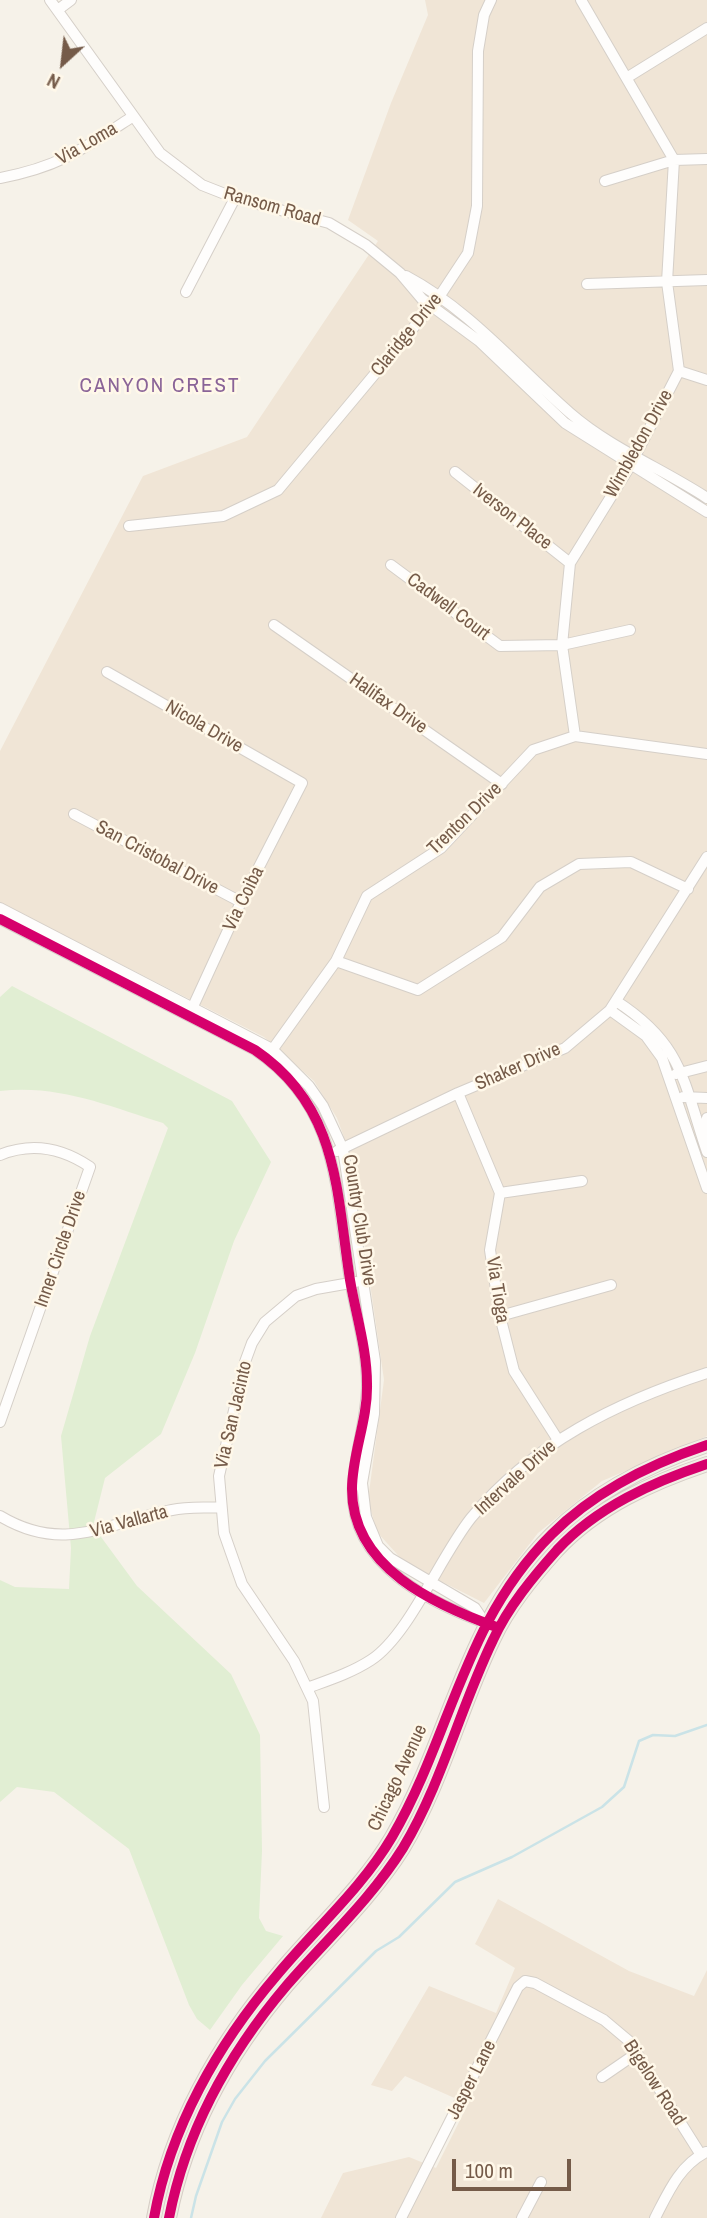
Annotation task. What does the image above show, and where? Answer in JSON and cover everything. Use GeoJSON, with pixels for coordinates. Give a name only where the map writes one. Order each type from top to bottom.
{"type":"FeatureCollection","features":[{"type":"Feature","properties":{"kind":"main road","name":"Chicago Avenue"},"geometry":{"type":"LineString","coordinates":[[154,2218],[168,2160],[215,2060],[243,2016],[352,1891],[392,1837],[519,1572],[552,1533],[624,1479],[707,1445]]}},
{"type":"Feature","properties":{"kind":"main road","name":"Chicago Avenue"},"geometry":{"type":"LineString","coordinates":[[169,2218],[184,2161],[207,2104],[226,2069],[254,2027],[361,1903],[404,1847],[442,1766],[492,1626],[560,1547],[602,1513],[662,1480],[707,1464]]}},
{"type":"Feature","properties":{"kind":"street","name":"Ransom Road"},"geometry":{"type":"LineString","coordinates":[[50,0],[59,9],[132,117],[171,161],[202,185],[235,198],[329,223],[366,245],[400,273],[422,299],[436,302],[489,335],[572,415],[707,498]]}},
{"type":"Feature","properties":{"kind":"street"},"geometry":{"type":"LineString","coordinates":[[59,9],[71,0]]}},
{"type":"Feature","properties":{"kind":"street","name":"Claridge Drive"},"geometry":{"type":"LineString","coordinates":[[129,526],[223,516],[278,490],[436,302],[468,253],[477,206],[478,51],[484,15],[491,0]]}},
{"type":"Feature","properties":{"kind":"street"},"geometry":{"type":"LineString","coordinates":[[581,0],[674,160]]}},
{"type":"Feature","properties":{"kind":"street"},"geometry":{"type":"LineString","coordinates":[[628,77],[707,28]]}},
{"type":"Feature","properties":{"kind":"street","name":"Via Loma"},"geometry":{"type":"LineString","coordinates":[[0,178],[33,172],[66,160],[132,117]]}},
{"type":"Feature","properties":{"kind":"street"},"geometry":{"type":"LineString","coordinates":[[606,181],[674,160],[707,159]]}},
{"type":"Feature","properties":{"kind":"street","name":"Wimbledon Drive"},"geometry":{"type":"LineString","coordinates":[[575,736],[562,645],[570,563],[630,466],[679,371],[667,282],[674,160]]}},
{"type":"Feature","properties":{"kind":"street"},"geometry":{"type":"LineString","coordinates":[[186,292],[235,198]]}},
{"type":"Feature","properties":{"kind":"street"},"geometry":{"type":"LineString","coordinates":[[587,284],[707,280]]}},
{"type":"Feature","properties":{"kind":"street","name":"Ransom Road"},"geometry":{"type":"LineString","coordinates":[[436,302],[565,423],[707,512]]}},
{"type":"Feature","properties":{"kind":"street"},"geometry":{"type":"LineString","coordinates":[[679,371],[707,380]]}},
{"type":"Feature","properties":{"kind":"street","name":"Iverson Place"},"geometry":{"type":"LineString","coordinates":[[455,472],[570,563]]}},
{"type":"Feature","properties":{"kind":"street","name":"Cadwell Court"},"geometry":{"type":"LineString","coordinates":[[391,565],[500,646],[562,645],[629,630]]}},
{"type":"Feature","properties":{"kind":"street","name":"Halifax Drive"},"geometry":{"type":"LineString","coordinates":[[274,625],[502,784]]}},
{"type":"Feature","properties":{"kind":"street","name":"Nicola Drive"},"geometry":{"type":"LineString","coordinates":[[107,672],[302,783]]}},
{"type":"Feature","properties":{"kind":"street","name":"Trenton Drive"},"geometry":{"type":"LineString","coordinates":[[269,1054],[335,961],[368,896],[441,848],[533,750],[575,736],[707,754]]}},
{"type":"Feature","properties":{"kind":"street","name":"Via Coiba"},"geometry":{"type":"LineString","coordinates":[[191,1011],[241,902],[302,783]]}},
{"type":"Feature","properties":{"kind":"street","name":"San Cristobal Drive"},"geometry":{"type":"LineString","coordinates":[[74,814],[241,902]]}},
{"type":"Feature","properties":{"kind":"street","name":"Shaker Drive"},"geometry":{"type":"LineString","coordinates":[[331,1153],[458,1093],[565,1048],[613,1005],[707,857]]}},
{"type":"Feature","properties":{"kind":"street"},"geometry":{"type":"LineString","coordinates":[[335,961],[418,990],[502,937],[540,887],[579,864],[631,862],[688,889]]}},
{"type":"Feature","properties":{"kind":"street","name":"Country Club Drive"},"geometry":{"type":"LineString","coordinates":[[0,908],[269,1054],[309,1086],[323,1106],[343,1149],[377,1387],[362,1483],[364,1509],[378,1546],[390,1558],[471,1620],[492,1626]]}},
{"type":"Feature","properties":{"kind":"street","name":"Country Club Drive"},"geometry":{"type":"LineString","coordinates":[[0,919],[191,1011]]}},
{"type":"Feature","properties":{"kind":"street"},"geometry":{"type":"LineString","coordinates":[[613,1005],[646,1035],[659,1052],[679,1085],[707,1152]]}},
{"type":"Feature","properties":{"kind":"street","name":"Country Club Drive"},"geometry":{"type":"LineString","coordinates":[[269,1054],[312,1109],[331,1153],[350,1283],[360,1321],[367,1381],[367,1398],[354,1466],[354,1512],[365,1542],[379,1562],[425,1587]]}},
{"type":"Feature","properties":{"kind":"street"},"geometry":{"type":"LineString","coordinates":[[679,1085],[707,1066]]}},
{"type":"Feature","properties":{"kind":"street"},"geometry":{"type":"LineString","coordinates":[[679,1085],[707,1098]]}},
{"type":"Feature","properties":{"kind":"street"},"geometry":{"type":"LineString","coordinates":[[679,1085],[707,1188]]}},
{"type":"Feature","properties":{"kind":"street"},"geometry":{"type":"LineString","coordinates":[[458,1093],[500,1193],[582,1181]]}},
{"type":"Feature","properties":{"kind":"street"},"geometry":{"type":"LineString","coordinates":[[702,1139],[707,1118]]}},
{"type":"Feature","properties":{"kind":"street","name":"Inner Circle Drive"},"geometry":{"type":"LineString","coordinates":[[0,1155],[35,1146],[76,1157],[90,1167],[0,1422]]}},
{"type":"Feature","properties":{"kind":"street","name":"Via Tioga"},"geometry":{"type":"LineString","coordinates":[[500,1193],[490,1250],[500,1316],[514,1371],[558,1440]]}},
{"type":"Feature","properties":{"kind":"street","name":"Via San Jacinto"},"geometry":{"type":"LineString","coordinates":[[324,1807],[316,1716],[307,1688],[294,1661],[242,1584],[230,1555],[220,1507],[223,1452],[252,1343],[265,1322],[296,1296],[316,1289],[362,1281]]}},
{"type":"Feature","properties":{"kind":"street"},"geometry":{"type":"LineString","coordinates":[[500,1316],[611,1285]]}},
{"type":"Feature","properties":{"kind":"street","name":"Intervale Drive"},"geometry":{"type":"LineString","coordinates":[[307,1688],[359,1667],[383,1650],[402,1628],[425,1587],[472,1517],[527,1463],[558,1440],[617,1406],[707,1373]]}},
{"type":"Feature","properties":{"kind":"street","name":"Via Vallarta"},"geometry":{"type":"LineString","coordinates":[[0,1516],[36,1532],[86,1535],[172,1510],[220,1507]]}},
{"type":"Feature","properties":{"kind":"street","name":"Bigelow Road"},"geometry":{"type":"LineString","coordinates":[[525,1981],[535,1983],[619,2032],[704,2153]]}},
{"type":"Feature","properties":{"kind":"street","name":"Jasper Lane"},"geometry":{"type":"LineString","coordinates":[[401,2218],[518,1987],[525,1981]]}},
{"type":"Feature","properties":{"kind":"street"},"geometry":{"type":"LineString","coordinates":[[602,2077],[636,2053]]}},
{"type":"Feature","properties":{"kind":"street"},"geometry":{"type":"LineString","coordinates":[[655,2218],[674,2181],[704,2153]]}},
{"type":"Feature","properties":{"kind":"street"},"geometry":{"type":"LineString","coordinates":[[522,2218],[541,2182]]}},
{"type":"Feature","properties":{"kind":"shaded area"},"geometry":{"type":"Polygon","coordinates":[[[425,0],[707,0],[707,1436],[602,1481],[538,1533],[484,1603],[405,1563],[377,1532],[368,1500],[384,1380],[352,1159],[337,1118],[314,1081],[264,1037],[0,903],[0,751],[143,476],[247,437],[378,241],[348,220],[391,103],[428,15],[425,0]]]}},
{"type":"Feature","properties":{"kind":"shaded area"},"geometry":{"type":"Polygon","coordinates":[[[498,1899],[629,1971],[694,1996],[707,1970],[707,2218],[321,2218],[343,2173],[409,2157],[436,2168],[468,2104],[405,2076],[392,2091],[371,2085],[429,1986],[496,2013],[515,1968],[475,1944],[498,1899]]]}},
{"type":"Feature","properties":{"kind":"green space"},"geometry":{"type":"Polygon","coordinates":[[[12,986],[232,1101],[271,1162],[234,1241],[195,1353],[161,1434],[105,1478],[93,1526],[137,1586],[231,1674],[260,1735],[262,1851],[259,1918],[266,1931],[283,1936],[242,1985],[210,2030],[197,2019],[189,2005],[129,1849],[54,1792],[17,1787],[0,1802],[0,1580],[15,1587],[69,1589],[71,1548],[61,1436],[90,1336],[168,1128],[163,1123],[83,1098],[42,1091],[0,1091],[0,997],[12,986]]]}},
{"type":"Feature","properties":{"kind":"waterway"},"geometry":{"type":"LineString","coordinates":[[191,2218],[222,2122],[235,2099],[265,2061],[376,1951],[399,1937],[455,1882],[512,1857],[602,1807],[624,1787],[639,1741],[653,1735],[675,1736],[707,1725]]}},
{"type":"Feature","properties":{"kind":"cycle path"},"geometry":{"type":"LineString","coordinates":[[0,919],[255,1050],[283,1073],[303,1097],[318,1124],[329,1153],[365,1358],[367,1397],[354,1463],[352,1489],[356,1517],[366,1541],[382,1562],[402,1580],[449,1608],[499,1628]]}},
{"type":"Feature","properties":{"kind":"cycle path"},"geometry":{"type":"LineString","coordinates":[[154,2218],[161,2185],[184,2120],[216,2058],[255,2002],[367,1874],[392,1837],[430,1759],[478,1641],[522,1568],[552,1534],[605,1492],[644,1470],[707,1445]]}},
{"type":"Feature","properties":{"kind":"cycle path"},"geometry":{"type":"LineString","coordinates":[[169,2218],[187,2154],[229,2065],[266,2011],[363,1902],[403,1848],[429,1798],[493,1640],[522,1593],[557,1550],[590,1521],[646,1488],[707,1464]]}},
{"type":"Feature","properties":{"kind":"district","name":"CANYON CREST"},"geometry":{"type":"Point","coordinates":[160,386]}}]}
